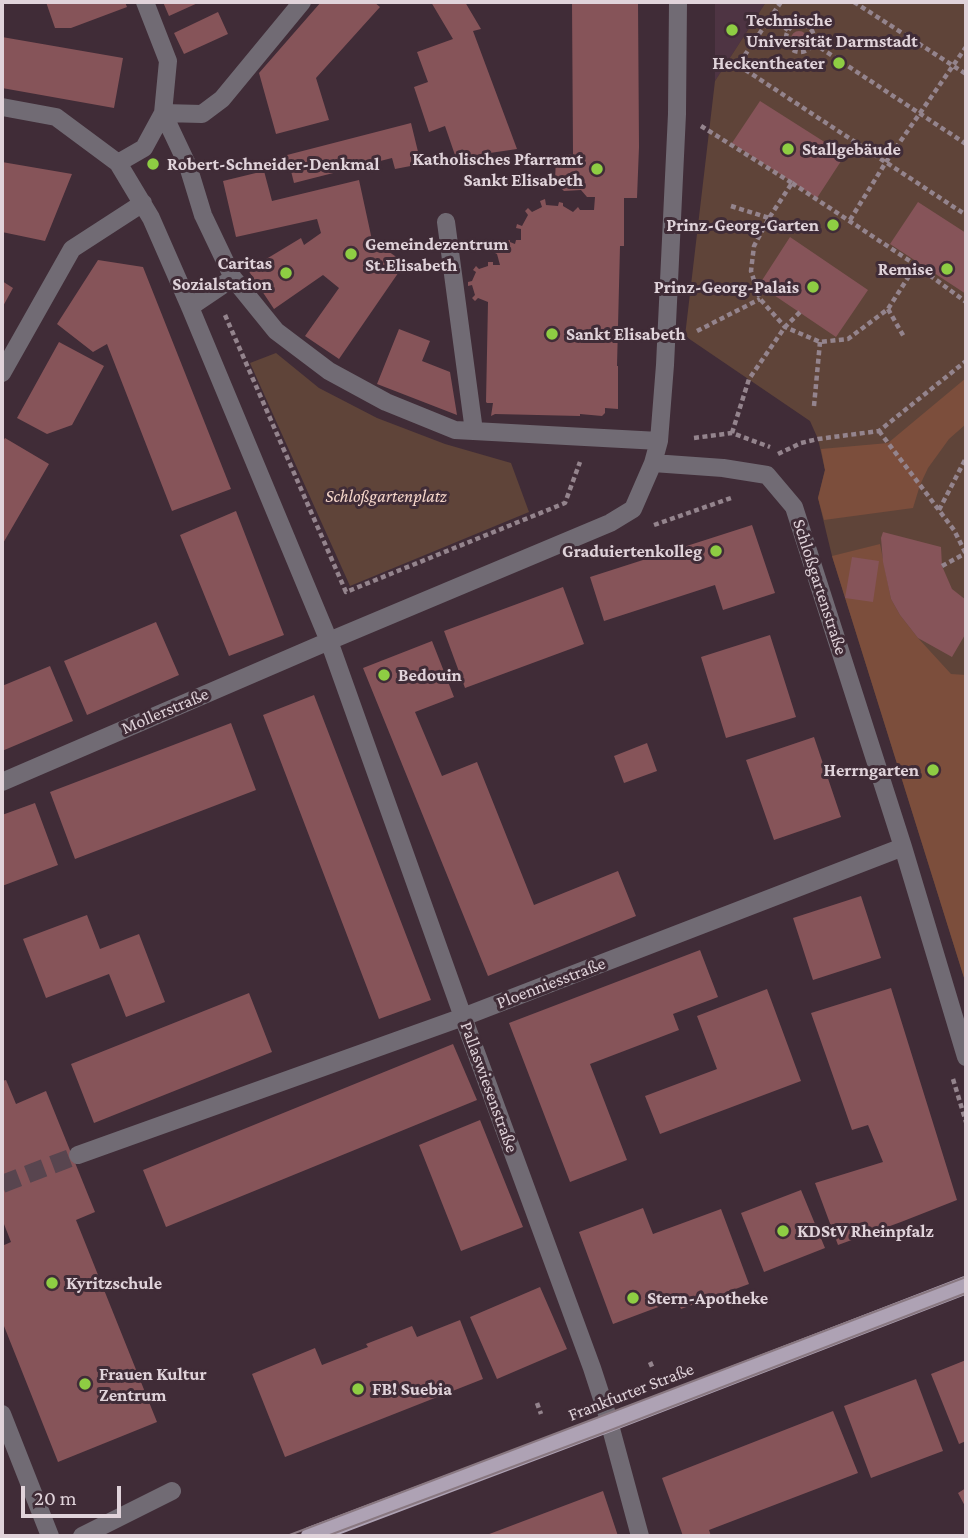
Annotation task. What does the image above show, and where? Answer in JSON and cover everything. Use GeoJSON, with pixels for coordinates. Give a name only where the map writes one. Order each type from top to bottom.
{"type":"FeatureCollection","features":[{"type":"Feature","properties":{"kind":"main road","name":"Frankfurter Straße"},"geometry":{"type":"LineString","coordinates":[[310,1536],[966,1285]]}},
{"type":"Feature","properties":{"kind":"street"},"geometry":{"type":"LineString","coordinates":[[118,163],[144,148],[163,113],[168,61],[145,2]]}},
{"type":"Feature","properties":{"kind":"street"},"geometry":{"type":"LineString","coordinates":[[163,113],[202,114],[222,99],[302,2]]}},
{"type":"Feature","properties":{"kind":"street"},"geometry":{"type":"LineString","coordinates":[[2,107],[56,117],[118,163],[143,203],[190,307],[329,641],[610,523],[633,509],[653,463],[659,441],[677,114],[678,2]]}},
{"type":"Feature","properties":{"kind":"street"},"geometry":{"type":"LineString","coordinates":[[163,113],[188,166],[203,215],[233,278],[276,331],[329,371],[386,402],[455,430],[659,441]]}},
{"type":"Feature","properties":{"kind":"street"},"geometry":{"type":"LineString","coordinates":[[2,373],[72,248],[143,203]]}},
{"type":"Feature","properties":{"kind":"street"},"geometry":{"type":"LineString","coordinates":[[446,222],[474,431]]}},
{"type":"Feature","properties":{"kind":"street"},"geometry":{"type":"LineString","coordinates":[[190,307],[233,278]]}},
{"type":"Feature","properties":{"kind":"street"},"geometry":{"type":"LineString","coordinates":[[653,463],[723,468],[760,474]]}},
{"type":"Feature","properties":{"kind":"street","name":"Schloßgartenstraße"},"geometry":{"type":"LineString","coordinates":[[760,474],[767,475],[794,507],[966,1057]]}},
{"type":"Feature","properties":{"kind":"street","name":"Mollerstraße"},"geometry":{"type":"LineString","coordinates":[[2,782],[329,641]]}},
{"type":"Feature","properties":{"kind":"street","name":"Pallaswiesenstraße"},"geometry":{"type":"LineString","coordinates":[[329,641],[592,1368],[640,1536]]}},
{"type":"Feature","properties":{"kind":"street","name":"Ploenniesstraße"},"geometry":{"type":"LineString","coordinates":[[78,1156],[463,1017],[902,847]]}},
{"type":"Feature","properties":{"kind":"street"},"geometry":{"type":"LineString","coordinates":[[2,1414],[50,1536]]}},
{"type":"Feature","properties":{"kind":"street"},"geometry":{"type":"LineString","coordinates":[[82,1536],[172,1491]]}},
{"type":"Feature","properties":{"kind":"path"},"geometry":{"type":"LineString","coordinates":[[781,2],[738,65],[966,215]]}},
{"type":"Feature","properties":{"kind":"path"},"geometry":{"type":"LineString","coordinates":[[854,2],[966,74]]}},
{"type":"Feature","properties":{"kind":"path"},"geometry":{"type":"LineString","coordinates":[[771,18],[789,30]]}},
{"type":"Feature","properties":{"kind":"path"},"geometry":{"type":"LineString","coordinates":[[796,25],[804,25],[812,31],[813,43],[804,52],[795,52],[786,40],[789,30],[796,25]]}},
{"type":"Feature","properties":{"kind":"path"},"geometry":{"type":"LineString","coordinates":[[813,43],[966,144]]}},
{"type":"Feature","properties":{"kind":"path"},"geometry":{"type":"LineString","coordinates":[[850,220],[886,162],[966,47]]}},
{"type":"Feature","properties":{"kind":"path"},"geometry":{"type":"LineString","coordinates":[[677,114],[710,131],[850,220],[966,302]]}},
{"type":"Feature","properties":{"kind":"path"},"geometry":{"type":"LineString","coordinates":[[792,183],[754,246],[751,271],[760,299],[785,327],[820,342],[848,339],[888,309],[916,265]]}},
{"type":"Feature","properties":{"kind":"path"},"geometry":{"type":"LineString","coordinates":[[731,206],[769,218]]}},
{"type":"Feature","properties":{"kind":"path"},"geometry":{"type":"LineString","coordinates":[[215,291],[346,592],[565,503],[589,438]]}},
{"type":"Feature","properties":{"kind":"path"},"geometry":{"type":"LineString","coordinates":[[697,331],[760,299]]}},
{"type":"Feature","properties":{"kind":"path"},"geometry":{"type":"LineString","coordinates":[[888,309],[904,337]]}},
{"type":"Feature","properties":{"kind":"path"},"geometry":{"type":"LineString","coordinates":[[732,433],[750,379],[785,327],[800,312]]}},
{"type":"Feature","properties":{"kind":"path"},"geometry":{"type":"LineString","coordinates":[[814,405],[820,342]]}},
{"type":"Feature","properties":{"kind":"path"},"geometry":{"type":"LineString","coordinates":[[760,474],[782,451],[801,443],[879,431],[966,361]]}},
{"type":"Feature","properties":{"kind":"path"},"geometry":{"type":"LineString","coordinates":[[879,431],[954,530],[966,553],[942,566]]}},
{"type":"Feature","properties":{"kind":"path"},"geometry":{"type":"LineString","coordinates":[[685,441],[732,433],[782,451]]}},
{"type":"Feature","properties":{"kind":"path"},"geometry":{"type":"LineString","coordinates":[[939,510],[966,458]]}},
{"type":"Feature","properties":{"kind":"path"},"geometry":{"type":"LineString","coordinates":[[646,528],[728,498],[742,498]]}},
{"type":"Feature","properties":{"kind":"path"},"geometry":{"type":"LineString","coordinates":[[650,1362],[653,1370]]}},
{"type":"Feature","properties":{"kind":"path"},"geometry":{"type":"LineString","coordinates":[[537,1403],[541,1414]]}},
{"type":"Feature","properties":{"kind":"shaded area","name":"Technische Universität Darmstadt"},"geometry":{"type":"Polygon","coordinates":[[[715,2],[766,2],[715,81],[715,2]]]}},
{"type":"Feature","properties":{"kind":"shaded area"},"geometry":{"type":"Polygon","coordinates":[[[966,378],[966,424],[949,439],[928,468],[913,508],[824,520],[818,498],[825,470],[821,449],[888,443],[966,378]]]}},
{"type":"Feature","properties":{"kind":"shaded area"},"geometry":{"type":"Polygon","coordinates":[[[880,544],[891,599],[900,615],[951,674],[966,675],[966,984],[832,556],[880,544]]]}},
{"type":"Feature","properties":{"kind":"green space","name":"Prinz-Georg-Garten"},"geometry":{"type":"Polygon","coordinates":[[[766,2],[966,2],[966,984],[832,556],[818,498],[825,470],[818,439],[810,421],[685,336],[715,81],[766,2]]]}},
{"type":"Feature","properties":{"kind":"green space","name":"Schloßgartenplatz"},"geometry":{"type":"Polygon","coordinates":[[[276,353],[319,388],[377,418],[445,444],[511,463],[529,512],[350,586],[250,363],[276,353]]]}},
{"type":"Feature","properties":{"kind":"building"},"geometry":{"type":"Polygon","coordinates":[[[46,2],[125,2],[127,7],[71,28],[55,28],[46,2]]]}},
{"type":"Feature","properties":{"kind":"building"},"geometry":{"type":"Polygon","coordinates":[[[163,2],[200,2],[169,16],[163,2]]]}},
{"type":"Feature","properties":{"kind":"building"},"geometry":{"type":"Polygon","coordinates":[[[321,2],[374,2],[380,7],[316,78],[329,120],[276,134],[259,73],[321,2]]]}},
{"type":"Feature","properties":{"kind":"building"},"geometry":{"type":"Polygon","coordinates":[[[431,2],[465,2],[481,29],[473,31],[517,149],[456,158],[445,126],[429,132],[414,87],[428,82],[417,52],[453,39],[431,2]]]}},
{"type":"Feature","properties":{"kind":"building","name":"Sankt Elisabeth"},"geometry":{"type":"Polygon","coordinates":[[[572,2],[638,2],[637,198],[624,198],[624,246],[620,246],[618,409],[605,408],[602,416],[491,416],[493,403],[486,402],[488,302],[478,298],[475,301],[472,298],[475,295],[468,282],[472,281],[476,272],[473,270],[476,266],[479,269],[488,266],[488,262],[500,265],[496,251],[507,244],[506,241],[510,240],[515,244],[516,240],[521,240],[521,229],[516,228],[517,224],[522,226],[528,215],[525,211],[528,208],[532,212],[542,207],[540,201],[545,199],[546,205],[558,206],[559,202],[563,203],[563,206],[573,212],[578,207],[580,210],[594,210],[595,197],[587,197],[581,190],[564,191],[555,182],[556,156],[573,154],[572,2]]]}},
{"type":"Feature","properties":{"kind":"building"},"geometry":{"type":"Polygon","coordinates":[[[218,12],[228,34],[184,54],[174,33],[218,12]]]}},
{"type":"Feature","properties":{"kind":"building"},"geometry":{"type":"Polygon","coordinates":[[[799,31],[805,33],[805,45],[799,47],[793,45],[791,39],[793,33],[799,31]]]}},
{"type":"Feature","properties":{"kind":"building"},"geometry":{"type":"Polygon","coordinates":[[[2,37],[123,58],[114,108],[2,88],[2,37]]]}},
{"type":"Feature","properties":{"kind":"building","name":"Stallgebäude"},"geometry":{"type":"Polygon","coordinates":[[[760,101],[845,155],[817,198],[732,143],[760,101]]]}},
{"type":"Feature","properties":{"kind":"building"},"geometry":{"type":"Polygon","coordinates":[[[411,123],[421,164],[395,169],[392,158],[294,183],[287,155],[411,123]]]}},
{"type":"Feature","properties":{"kind":"building"},"geometry":{"type":"Polygon","coordinates":[[[2,162],[72,174],[45,241],[2,232],[2,162]]]}},
{"type":"Feature","properties":{"kind":"building"},"geometry":{"type":"Polygon","coordinates":[[[264,171],[272,201],[359,180],[372,240],[405,263],[339,359],[305,336],[339,288],[323,275],[274,309],[248,270],[301,238],[304,245],[321,233],[317,219],[236,237],[223,181],[264,171]]]}},
{"type":"Feature","properties":{"kind":"building","name":"Remise"},"geometry":{"type":"Polygon","coordinates":[[[918,202],[966,233],[966,294],[890,244],[918,202]]]}},
{"type":"Feature","properties":{"kind":"building","name":"Prinz-Georg-Palais"},"geometry":{"type":"Polygon","coordinates":[[[790,237],[868,290],[836,337],[759,285],[790,237]]]}},
{"type":"Feature","properties":{"kind":"building"},"geometry":{"type":"Polygon","coordinates":[[[98,260],[143,267],[231,489],[172,511],[107,344],[93,352],[57,324],[98,260]]]}},
{"type":"Feature","properties":{"kind":"building"},"geometry":{"type":"Polygon","coordinates":[[[2,281],[13,288],[2,308],[2,281]]]}},
{"type":"Feature","properties":{"kind":"building"},"geometry":{"type":"Polygon","coordinates":[[[399,329],[430,341],[422,361],[450,372],[457,415],[377,384],[399,329]]]}},
{"type":"Feature","properties":{"kind":"building"},"geometry":{"type":"Polygon","coordinates":[[[59,342],[104,366],[72,425],[47,434],[17,418],[59,342]]]}},
{"type":"Feature","properties":{"kind":"building"},"geometry":{"type":"Polygon","coordinates":[[[5,438],[49,464],[2,545],[2,443],[5,438]]]}},
{"type":"Feature","properties":{"kind":"building"},"geometry":{"type":"Polygon","coordinates":[[[236,511],[284,635],[229,656],[180,535],[236,511]]]}},
{"type":"Feature","properties":{"kind":"building","name":"Graduiertenkolleg"},"geometry":{"type":"Polygon","coordinates":[[[752,525],[775,593],[723,610],[715,585],[604,621],[590,577],[752,525]]]}},
{"type":"Feature","properties":{"kind":"building"},"geometry":{"type":"Polygon","coordinates":[[[883,532],[941,547],[942,566],[952,589],[966,600],[966,633],[952,657],[918,638],[891,599],[883,562],[883,532]]]}},
{"type":"Feature","properties":{"kind":"building"},"geometry":{"type":"Polygon","coordinates":[[[852,557],[879,561],[873,602],[845,598],[852,557]]]}},
{"type":"Feature","properties":{"kind":"building"},"geometry":{"type":"Polygon","coordinates":[[[563,587],[584,644],[465,688],[444,631],[563,587]]]}},
{"type":"Feature","properties":{"kind":"building"},"geometry":{"type":"Polygon","coordinates":[[[156,622],[179,675],[87,715],[64,661],[156,622]]]}},
{"type":"Feature","properties":{"kind":"building"},"geometry":{"type":"Polygon","coordinates":[[[770,635],[796,717],[726,738],[701,657],[770,635]]]}},
{"type":"Feature","properties":{"kind":"building"},"geometry":{"type":"Polygon","coordinates":[[[432,641],[454,697],[415,712],[442,776],[477,762],[534,905],[618,871],[636,916],[488,976],[363,668],[432,641]]]}},
{"type":"Feature","properties":{"kind":"building"},"geometry":{"type":"Polygon","coordinates":[[[50,666],[73,721],[2,751],[2,686],[50,666]]]}},
{"type":"Feature","properties":{"kind":"building"},"geometry":{"type":"Polygon","coordinates":[[[314,695],[431,1000],[379,1019],[263,715],[314,695]]]}},
{"type":"Feature","properties":{"kind":"building"},"geometry":{"type":"Polygon","coordinates":[[[231,723],[256,790],[75,859],[50,792],[231,723]]]}},
{"type":"Feature","properties":{"kind":"building"},"geometry":{"type":"Polygon","coordinates":[[[814,737],[841,817],[774,840],[746,760],[814,737]]]}},
{"type":"Feature","properties":{"kind":"building"},"geometry":{"type":"Polygon","coordinates":[[[647,743],[657,771],[624,783],[614,756],[647,743]]]}},
{"type":"Feature","properties":{"kind":"building"},"geometry":{"type":"Polygon","coordinates":[[[35,803],[58,865],[2,886],[2,815],[35,803]]]}},
{"type":"Feature","properties":{"kind":"building"},"geometry":{"type":"Polygon","coordinates":[[[861,896],[881,958],[813,980],[793,918],[861,896]]]}},
{"type":"Feature","properties":{"kind":"building"},"geometry":{"type":"Polygon","coordinates":[[[87,915],[100,949],[139,934],[165,1002],[126,1017],[109,974],[46,998],[23,939],[87,915]]]}},
{"type":"Feature","properties":{"kind":"building"},"geometry":{"type":"Polygon","coordinates":[[[700,950],[718,997],[673,1014],[679,1030],[590,1064],[627,1160],[570,1182],[509,1023],[700,950]]]}},
{"type":"Feature","properties":{"kind":"building"},"geometry":{"type":"Polygon","coordinates":[[[891,988],[957,1200],[838,1245],[815,1183],[883,1162],[868,1125],[852,1130],[811,1013],[891,988]]]}},
{"type":"Feature","properties":{"kind":"building"},"geometry":{"type":"Polygon","coordinates":[[[767,989],[801,1081],[660,1134],[645,1096],[717,1069],[697,1016],[767,989]]]}},
{"type":"Feature","properties":{"kind":"building"},"geometry":{"type":"Polygon","coordinates":[[[249,993],[272,1052],[94,1123],[71,1064],[249,993]]]}},
{"type":"Feature","properties":{"kind":"building"},"geometry":{"type":"Polygon","coordinates":[[[453,1044],[477,1100],[166,1227],[143,1170],[453,1044]]]}},
{"type":"Feature","properties":{"kind":"building","name":"Kyritzschule"},"geometry":{"type":"Polygon","coordinates":[[[6,1080],[16,1104],[46,1091],[95,1212],[76,1220],[157,1422],[58,1462],[2,1321],[2,1246],[11,1242],[2,1219],[2,1081],[6,1080]]]}},
{"type":"Feature","properties":{"kind":"building"},"geometry":{"type":"Polygon","coordinates":[[[480,1120],[523,1227],[461,1251],[419,1145],[480,1120]]]}},
{"type":"Feature","properties":{"kind":"building","name":"KDStV Rheinpfalz"},"geometry":{"type":"Polygon","coordinates":[[[801,1190],[825,1248],[764,1272],[741,1213],[801,1190]]]}},
{"type":"Feature","properties":{"kind":"building"},"geometry":{"type":"Polygon","coordinates":[[[643,1208],[653,1234],[721,1209],[749,1284],[681,1309],[677,1300],[613,1324],[579,1232],[643,1208]]]}},
{"type":"Feature","properties":{"kind":"building"},"geometry":{"type":"Polygon","coordinates":[[[540,1287],[567,1349],[497,1379],[470,1317],[540,1287]]]}},
{"type":"Feature","properties":{"kind":"building"},"geometry":{"type":"Polygon","coordinates":[[[460,1320],[483,1379],[285,1457],[252,1374],[315,1348],[322,1365],[412,1326],[417,1337],[460,1320]]]}},
{"type":"Feature","properties":{"kind":"building"},"geometry":{"type":"Polygon","coordinates":[[[966,1360],[966,1441],[959,1444],[931,1374],[966,1360]]]}},
{"type":"Feature","properties":{"kind":"building"},"geometry":{"type":"Polygon","coordinates":[[[916,1379],[943,1451],[871,1478],[844,1406],[916,1379]]]}},
{"type":"Feature","properties":{"kind":"building"},"geometry":{"type":"Polygon","coordinates":[[[833,1411],[858,1473],[709,1530],[711,1536],[683,1536],[662,1478],[833,1411]]]}},
{"type":"Feature","properties":{"kind":"building"},"geometry":{"type":"Polygon","coordinates":[[[966,1488],[966,1508],[958,1493],[966,1488]]]}},
{"type":"Feature","properties":{"kind":"building"},"geometry":{"type":"Polygon","coordinates":[[[603,1491],[618,1536],[484,1536],[603,1491]]]}},
{"type":"Feature","properties":{"kind":"tunnel"},"geometry":{"type":"LineString","coordinates":[[2,1184],[78,1155]]}},
{"type":"Feature","properties":{"kind":"tram line"},"geometry":{"type":"LineString","coordinates":[[287,1536],[966,1277]]}},
{"type":"Feature","properties":{"kind":"tram line"},"geometry":{"type":"LineString","coordinates":[[327,1536],[966,1293]]}},
{"type":"Feature","properties":{"kind":"place","name":"Technische Universität Darmstadt"},"geometry":{"type":"Point","coordinates":[732,30]}},
{"type":"Feature","properties":{"kind":"place","name":"Heckentheater"},"geometry":{"type":"Point","coordinates":[839,63]}},
{"type":"Feature","properties":{"kind":"place","name":"Stallgebäude"},"geometry":{"type":"Point","coordinates":[788,149]}},
{"type":"Feature","properties":{"kind":"place","name":"Robert-Schneider-Denkmal"},"geometry":{"type":"Point","coordinates":[153,164]}},
{"type":"Feature","properties":{"kind":"place","name":"Katholisches Pfarramt Sankt Elisabeth"},"geometry":{"type":"Point","coordinates":[597,169]}},
{"type":"Feature","properties":{"kind":"place","name":"Prinz-Georg-Garten"},"geometry":{"type":"Point","coordinates":[833,225]}},
{"type":"Feature","properties":{"kind":"place","name":"Gemeindezentrum St.Elisabeth"},"geometry":{"type":"Point","coordinates":[351,254]}},
{"type":"Feature","properties":{"kind":"place","name":"Remise"},"geometry":{"type":"Point","coordinates":[947,269]}},
{"type":"Feature","properties":{"kind":"place","name":"Caritas Sozialstation"},"geometry":{"type":"Point","coordinates":[286,273]}},
{"type":"Feature","properties":{"kind":"place","name":"Prinz-Georg-Palais"},"geometry":{"type":"Point","coordinates":[813,287]}},
{"type":"Feature","properties":{"kind":"place","name":"Sankt Elisabeth"},"geometry":{"type":"Point","coordinates":[552,334]}},
{"type":"Feature","properties":{"kind":"place","name":"Graduiertenkolleg"},"geometry":{"type":"Point","coordinates":[716,551]}},
{"type":"Feature","properties":{"kind":"place","name":"Bedouin"},"geometry":{"type":"Point","coordinates":[384,675]}},
{"type":"Feature","properties":{"kind":"place","name":"Herrngarten"},"geometry":{"type":"Point","coordinates":[933,770]}},
{"type":"Feature","properties":{"kind":"place","name":"KDStV Rheinpfalz"},"geometry":{"type":"Point","coordinates":[783,1231]}},
{"type":"Feature","properties":{"kind":"place","name":"Kyritzschule"},"geometry":{"type":"Point","coordinates":[52,1283]}},
{"type":"Feature","properties":{"kind":"place","name":"Stern-Apotheke"},"geometry":{"type":"Point","coordinates":[633,1298]}},
{"type":"Feature","properties":{"kind":"place","name":"Frauen Kultur Zentrum"},"geometry":{"type":"Point","coordinates":[85,1384]}},
{"type":"Feature","properties":{"kind":"place","name":"FB! Suebia"},"geometry":{"type":"Point","coordinates":[358,1389]}}]}
